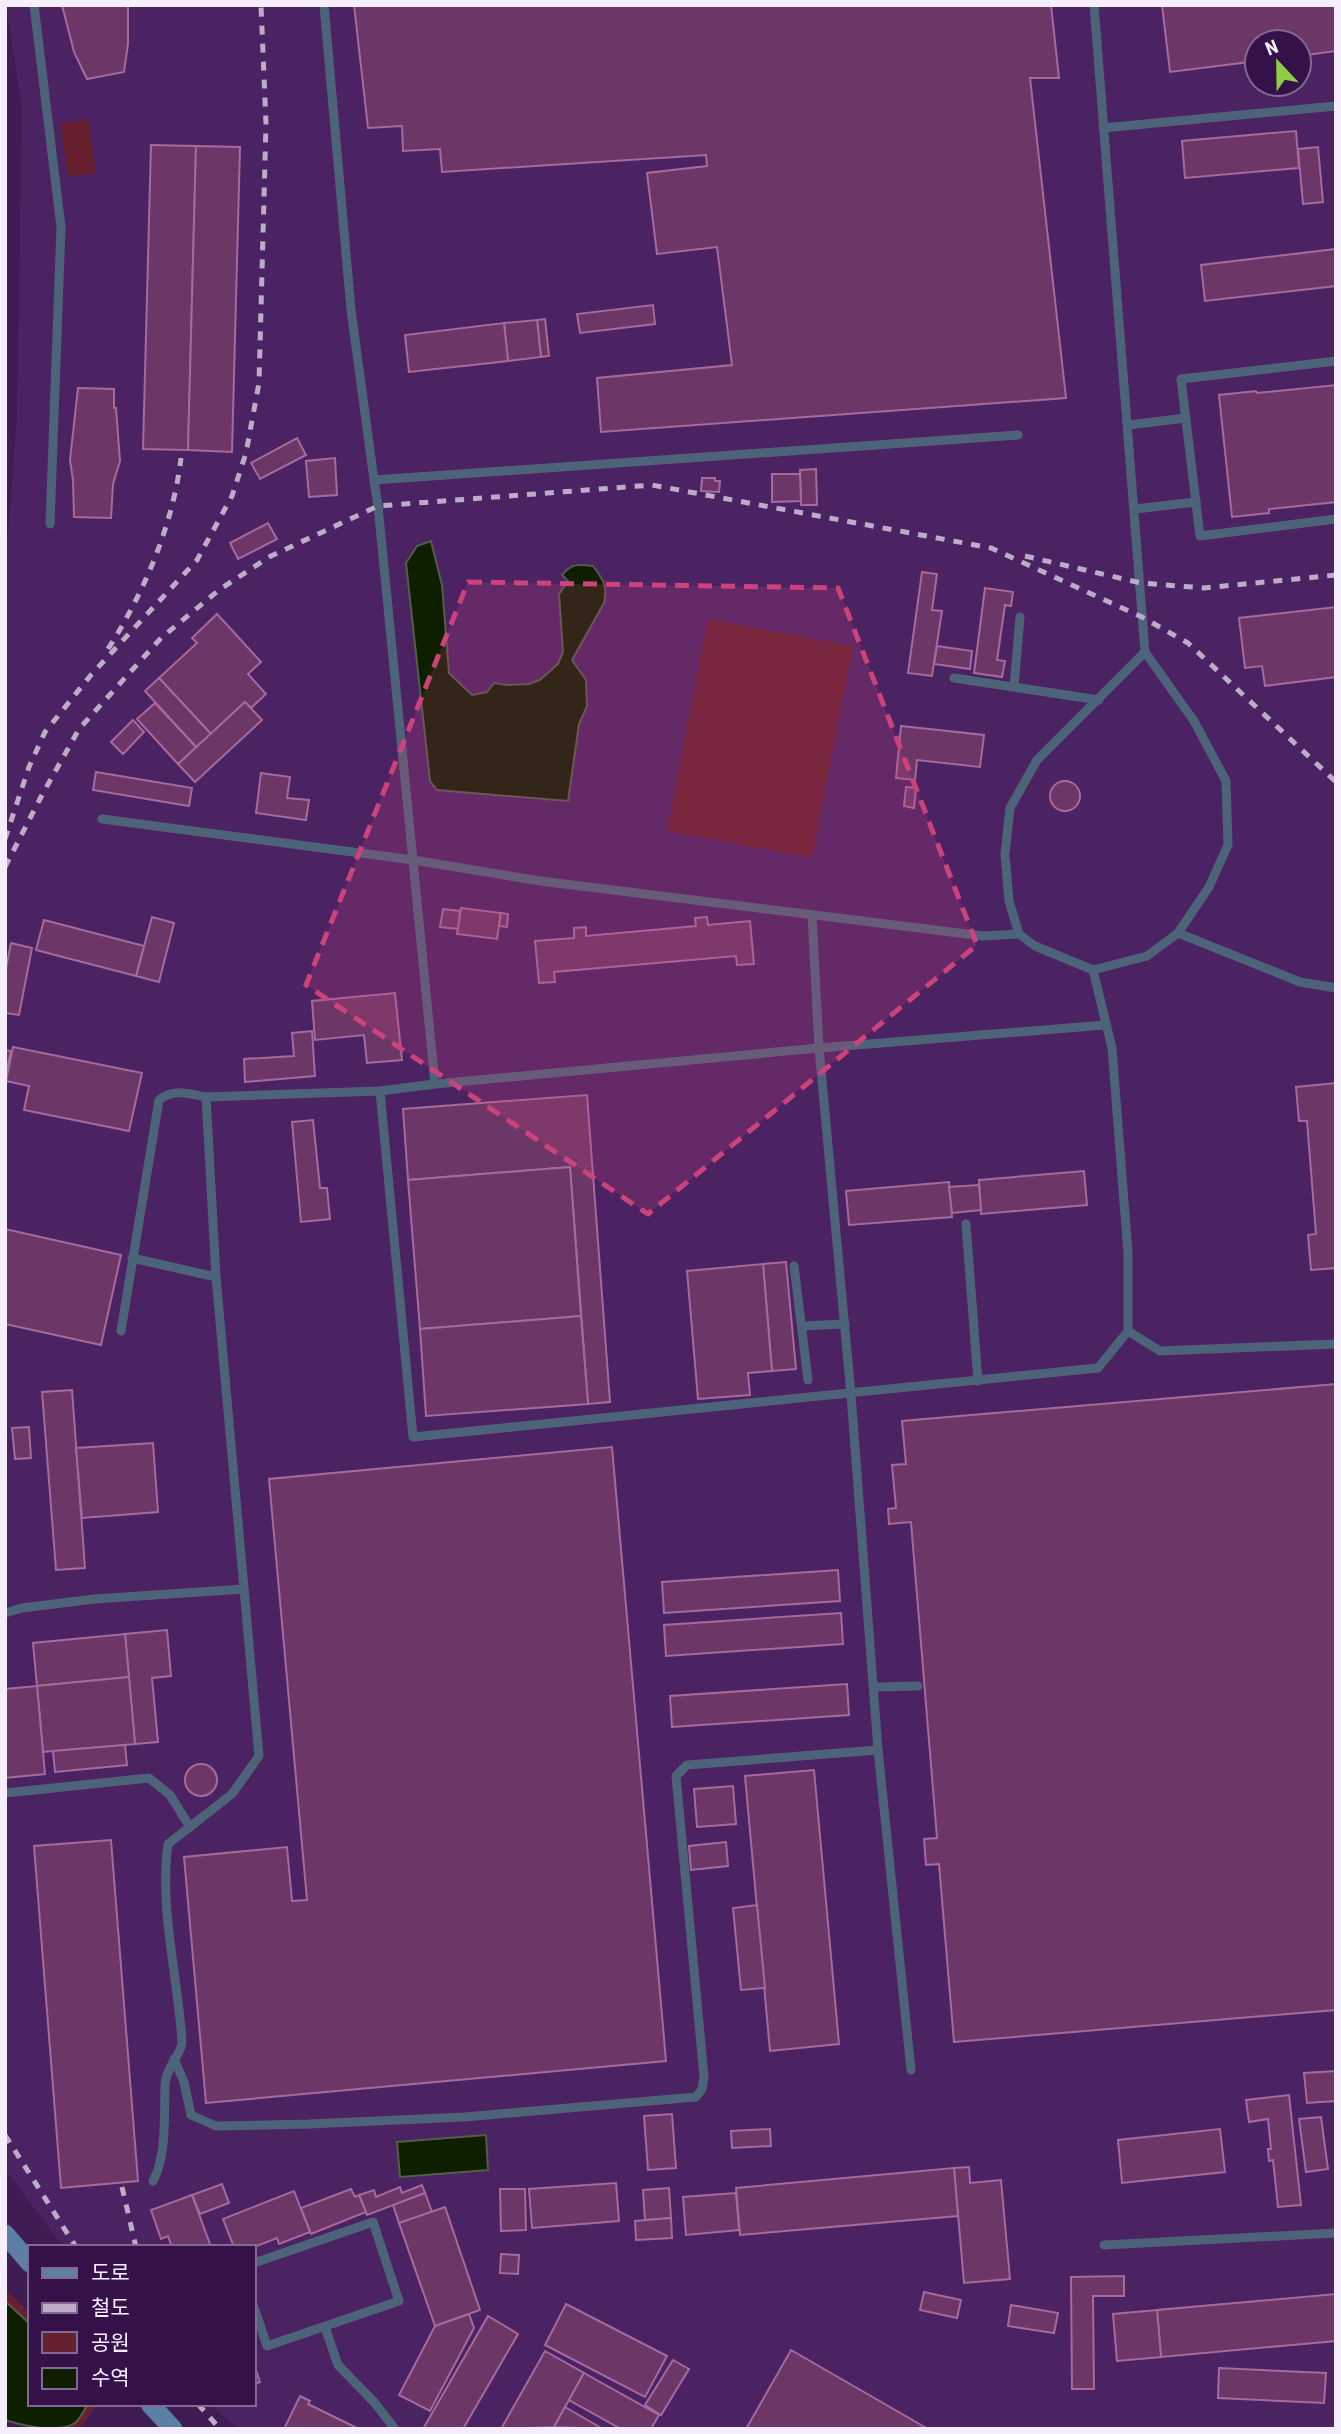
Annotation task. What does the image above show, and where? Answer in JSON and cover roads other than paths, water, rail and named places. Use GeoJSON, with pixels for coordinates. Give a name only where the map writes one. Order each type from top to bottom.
{"type":"FeatureCollection","features":[{"type":"Feature","properties":{"kind":"main road"},"geometry":{"type":"LineString","coordinates":[[5,2234],[28,2261]]}},
{"type":"Feature","properties":{"kind":"main road"},"geometry":{"type":"LineString","coordinates":[[152,2406],[173,2429]]}},
{"type":"Feature","properties":{"kind":"lane"},"geometry":{"type":"LineString","coordinates":[[33,5],[61,228],[50,524]]}},
{"type":"Feature","properties":{"kind":"lane"},"geometry":{"type":"LineString","coordinates":[[324,5],[351,310],[378,506],[435,1084]]}},
{"type":"Feature","properties":{"kind":"lane"},"geometry":{"type":"LineString","coordinates":[[1094,5],[1145,652],[1194,721],[1226,781],[1228,845],[1209,887],[1178,933],[1147,956],[1093,970],[1035,946],[1019,934],[1009,901],[1005,854],[1010,808],[1037,760],[1066,728],[1099,700],[1145,652]]}},
{"type":"Feature","properties":{"kind":"lane"},"geometry":{"type":"LineString","coordinates":[[1104,128],[1336,106]]}},
{"type":"Feature","properties":{"kind":"lane"},"geometry":{"type":"LineString","coordinates":[[1336,361],[1181,380],[1200,536],[1336,519]]}},
{"type":"Feature","properties":{"kind":"lane"},"geometry":{"type":"LineString","coordinates":[[1128,425],[1186,418]]}},
{"type":"Feature","properties":{"kind":"lane"},"geometry":{"type":"LineString","coordinates":[[374,480],[1018,435]]}},
{"type":"Feature","properties":{"kind":"lane"},"geometry":{"type":"LineString","coordinates":[[1135,509],[1196,502]]}},
{"type":"Feature","properties":{"kind":"lane"},"geometry":{"type":"LineString","coordinates":[[1014,687],[1020,617]]}},
{"type":"Feature","properties":{"kind":"lane"},"geometry":{"type":"LineString","coordinates":[[954,678],[1099,700]]}},
{"type":"Feature","properties":{"kind":"lane"},"geometry":{"type":"LineString","coordinates":[[102,819],[414,860],[540,881],[982,936],[1019,934]]}},
{"type":"Feature","properties":{"kind":"lane"},"geometry":{"type":"LineString","coordinates":[[812,915],[819,1048],[851,1395],[878,1750],[911,2070]]}},
{"type":"Feature","properties":{"kind":"lane"},"geometry":{"type":"LineString","coordinates":[[1178,933],[1300,982],[1336,988]]}},
{"type":"Feature","properties":{"kind":"lane"},"geometry":{"type":"LineString","coordinates":[[380,1091],[413,1437],[851,1395],[1098,1368],[1128,1331],[1128,1253],[1112,1048],[1093,970]]}},
{"type":"Feature","properties":{"kind":"lane"},"geometry":{"type":"LineString","coordinates":[[121,1331],[159,1100],[169,1093],[182,1092],[206,1097],[380,1091],[819,1048],[1105,1025]]}},
{"type":"Feature","properties":{"kind":"lane"},"geometry":{"type":"LineString","coordinates":[[153,2181],[158,2171],[161,2147],[165,2073],[182,2046],[164,1873],[168,1844],[232,1794],[259,1756],[216,1276],[206,1097]]}},
{"type":"Feature","properties":{"kind":"lane"},"geometry":{"type":"LineString","coordinates":[[965,1224],[978,1381]]}},
{"type":"Feature","properties":{"kind":"lane"},"geometry":{"type":"LineString","coordinates":[[132,1258],[216,1276]]}},
{"type":"Feature","properties":{"kind":"lane"},"geometry":{"type":"LineString","coordinates":[[794,1266],[808,1380]]}},
{"type":"Feature","properties":{"kind":"lane"},"geometry":{"type":"LineString","coordinates":[[802,1326],[845,1324]]}},
{"type":"Feature","properties":{"kind":"lane"},"geometry":{"type":"LineString","coordinates":[[1128,1331],[1160,1351],[1336,1344]]}},
{"type":"Feature","properties":{"kind":"lane"},"geometry":{"type":"LineString","coordinates":[[5,1613],[22,1608],[94,1600],[244,1589]]}},
{"type":"Feature","properties":{"kind":"lane"},"geometry":{"type":"LineString","coordinates":[[875,1687],[918,1686]]}},
{"type":"Feature","properties":{"kind":"lane"},"geometry":{"type":"LineString","coordinates":[[174,2059],[184,2082],[191,2115],[216,2126],[465,2117],[696,2097],[702,2089],[704,2077],[676,1776],[688,1765],[878,1750]]}},
{"type":"Feature","properties":{"kind":"lane"},"geometry":{"type":"LineString","coordinates":[[5,1793],[149,1778],[170,1795],[190,1827]]}},
{"type":"Feature","properties":{"kind":"lane"},"geometry":{"type":"LineString","coordinates":[[256,2262],[373,2222],[399,2301],[267,2346],[256,2313]]}},
{"type":"Feature","properties":{"kind":"lane"},"geometry":{"type":"LineString","coordinates":[[1104,2245],[1336,2233]]}},
{"type":"Feature","properties":{"kind":"lane"},"geometry":{"type":"LineString","coordinates":[[325,2326],[338,2365],[374,2402],[395,2429]]}},
{"type":"Feature","properties":{"kind":"water"},"geometry":{"type":"Polygon","coordinates":[[[431,541],[442,585],[449,673],[472,695],[487,692],[494,683],[529,684],[540,680],[558,664],[563,652],[559,594],[568,581],[562,575],[573,566],[584,565],[593,566],[602,579],[605,587],[604,603],[572,660],[586,680],[587,706],[579,724],[568,801],[437,790],[430,781],[406,563],[417,546],[431,541]]]}},
{"type":"Feature","properties":{"kind":"water"},"geometry":{"type":"Polygon","coordinates":[[[486,2135],[488,2170],[400,2177],[397,2142],[486,2135]]]}},
{"type":"Feature","properties":{"kind":"water"},"geometry":{"type":"Polygon","coordinates":[[[5,2301],[28,2322],[28,2406],[87,2406],[75,2423],[59,2428],[31,2426],[5,2420],[5,2301]]]}},
{"type":"Feature","properties":{"kind":"railway"},"geometry":{"type":"LineString","coordinates":[[5,839],[29,767],[45,732],[91,675],[197,560],[232,496],[246,453],[259,383],[266,124],[261,5]]}},
{"type":"Feature","properties":{"kind":"railway"},"geometry":{"type":"LineString","coordinates":[[108,649],[145,582],[155,558],[171,508],[181,458]]}},
{"type":"Feature","properties":{"kind":"railway"},"geometry":{"type":"LineString","coordinates":[[5,867],[79,729],[161,638],[219,590],[269,557],[378,506],[652,485],[991,548],[1142,617],[1188,643],[1336,782]]}},
{"type":"Feature","properties":{"kind":"railway"},"geometry":{"type":"LineString","coordinates":[[1025,556],[1141,583],[1204,588],[1336,575]]}},
{"type":"Feature","properties":{"kind":"railway"},"geometry":{"type":"LineString","coordinates":[[5,2135],[75,2245]]}},
{"type":"Feature","properties":{"kind":"railway"},"geometry":{"type":"LineString","coordinates":[[122,2187],[136,2245]]}},
{"type":"Feature","properties":{"kind":"railway"},"geometry":{"type":"LineString","coordinates":[[200,2406],[220,2429]]}}]}
